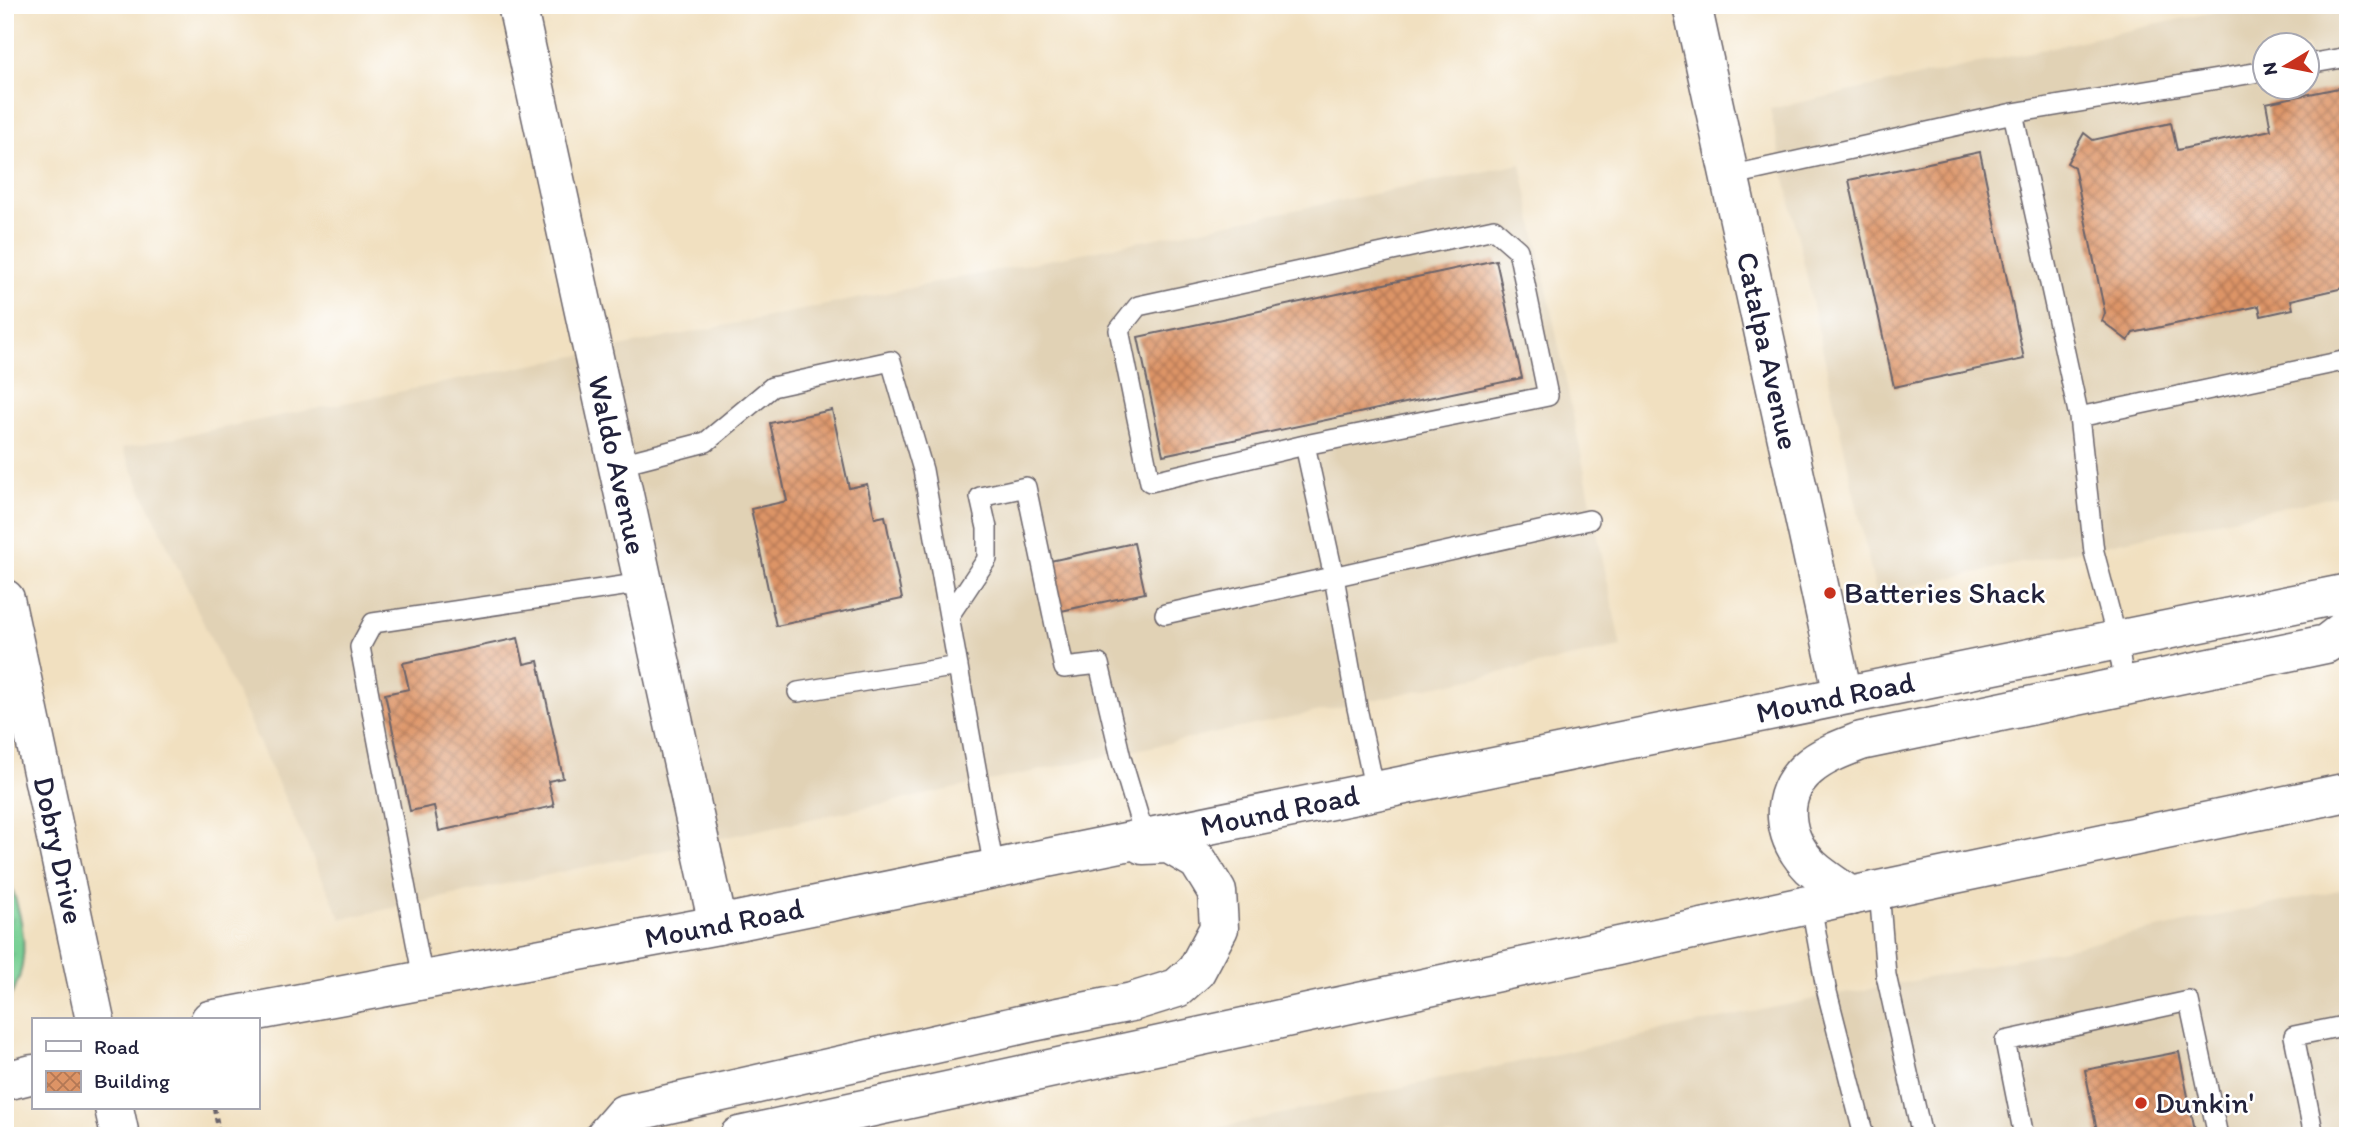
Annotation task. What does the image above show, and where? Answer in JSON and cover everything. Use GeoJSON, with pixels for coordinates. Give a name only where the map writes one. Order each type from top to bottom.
{"type":"FeatureCollection","features":[{"type":"Feature","properties":{"kind":"main road","name":"Waldo Avenue"},"geometry":{"type":"LineString","coordinates":[[517,5],[718,925]]}},
{"type":"Feature","properties":{"kind":"main road","name":"Catalpa Avenue"},"geometry":{"type":"LineString","coordinates":[[1692,5],[1843,695]]}},
{"type":"Feature","properties":{"kind":"main road","name":"Mound Road"},"geometry":{"type":"LineString","coordinates":[[220,1018],[718,925],[2348,593]]}},
{"type":"Feature","properties":{"kind":"main road","name":"Dobry Drive"},"geometry":{"type":"LineString","coordinates":[[5,599],[94,1018]]}},
{"type":"Feature","properties":{"kind":"main road"},"geometry":{"type":"LineString","coordinates":[[1865,893],[1812,868],[1797,849],[1787,826],[1787,796],[1809,767],[1831,753],[1861,741],[2326,644],[2348,627]]}},
{"type":"Feature","properties":{"kind":"main road"},"geometry":{"type":"LineString","coordinates":[[739,1136],[1865,893],[2348,792]]}},
{"type":"Feature","properties":{"kind":"main road"},"geometry":{"type":"LineString","coordinates":[[605,1136],[624,1114],[1132,1002],[1177,988],[1196,971],[1219,928],[1217,892],[1198,861],[1169,844],[1100,847]]}},
{"type":"Feature","properties":{"kind":"main road"},"geometry":{"type":"LineString","coordinates":[[5,1081],[32,1074]]}},
{"type":"Feature","properties":{"kind":"main road"},"geometry":{"type":"LineString","coordinates":[[114,1110],[120,1136]]}},
{"type":"Feature","properties":{"kind":"lane"},"geometry":{"type":"LineString","coordinates":[[2322,62],[2348,57]]}},
{"type":"Feature","properties":{"kind":"lane"},"geometry":{"type":"LineString","coordinates":[[1729,176],[2013,113],[2252,73]]}},
{"type":"Feature","properties":{"kind":"lane"},"geometry":{"type":"LineString","coordinates":[[2013,113],[2079,416],[2094,552],[2117,639],[2125,686]]}},
{"type":"Feature","properties":{"kind":"lane"},"geometry":{"type":"LineString","coordinates":[[1494,229],[1518,250],[1548,396],[1305,446],[1150,482],[1119,330],[1138,306],[1494,229]]}},
{"type":"Feature","properties":{"kind":"lane"},"geometry":{"type":"LineString","coordinates":[[618,465],[706,442],[772,387],[891,360],[923,470],[994,869]]}},
{"type":"Feature","properties":{"kind":"lane"},"geometry":{"type":"LineString","coordinates":[[2079,416],[2348,360]]}},
{"type":"Feature","properties":{"kind":"lane"},"geometry":{"type":"LineString","coordinates":[[1305,446],[1334,577],[1375,791]]}},
{"type":"Feature","properties":{"kind":"lane"},"geometry":{"type":"LineString","coordinates":[[949,616],[987,559],[987,528],[980,497],[1026,488],[1064,668],[1099,664],[1121,758],[1145,838]]}},
{"type":"Feature","properties":{"kind":"lane"},"geometry":{"type":"LineString","coordinates":[[1165,614],[1589,520]]}},
{"type":"Feature","properties":{"kind":"lane"},"geometry":{"type":"LineString","coordinates":[[423,979],[360,647],[373,623],[643,583]]}},
{"type":"Feature","properties":{"kind":"lane"},"geometry":{"type":"LineString","coordinates":[[798,692],[958,666]]}},
{"type":"Feature","properties":{"kind":"lane"},"geometry":{"type":"LineString","coordinates":[[1865,893],[1922,1136]]}},
{"type":"Feature","properties":{"kind":"lane"},"geometry":{"type":"LineString","coordinates":[[1811,905],[1826,988],[1864,1136]]}},
{"type":"Feature","properties":{"kind":"lane"},"geometry":{"type":"LineString","coordinates":[[2024,1136],[2005,1041],[2189,1001],[2218,1136]]}},
{"type":"Feature","properties":{"kind":"lane"},"geometry":{"type":"LineString","coordinates":[[2314,1136],[2294,1036],[2348,1025]]}},
{"type":"Feature","properties":{"kind":"path"},"geometry":{"type":"LineString","coordinates":[[214,1110],[220,1136]]}},
{"type":"Feature","properties":{"kind":"shaded area"},"geometry":{"type":"Polygon","coordinates":[[[2245,5],[2348,5],[2348,493],[1876,594],[1770,109],[2245,5]]]}},
{"type":"Feature","properties":{"kind":"shaded area"},"geometry":{"type":"Polygon","coordinates":[[[1521,164],[1621,647],[341,919],[122,448],[1521,164]]]}},
{"type":"Feature","properties":{"kind":"shaded area"},"geometry":{"type":"Polygon","coordinates":[[[2348,888],[2348,1136],[1182,1136],[1795,1003],[1918,980],[2348,888]]]}},
{"type":"Feature","properties":{"kind":"green space"},"geometry":{"type":"Polygon","coordinates":[[[5,866],[21,922],[24,950],[19,978],[5,1008],[5,866]]]}},
{"type":"Feature","properties":{"kind":"building"},"geometry":{"type":"Polygon","coordinates":[[[2348,86],[2348,287],[2291,300],[2293,309],[2261,316],[2259,306],[2133,333],[2128,341],[2102,321],[2105,313],[2074,167],[2067,163],[2084,133],[2093,140],[2171,123],[2177,150],[2271,130],[2266,103],[2322,102],[2322,91],[2348,86]]]}},
{"type":"Feature","properties":{"kind":"building"},"geometry":{"type":"Polygon","coordinates":[[[1980,152],[2024,359],[1894,387],[1849,180],[1980,152]]]}},
{"type":"Feature","properties":{"kind":"building"},"geometry":{"type":"Polygon","coordinates":[[[1496,260],[1522,378],[1163,455],[1138,337],[1496,260]]]}},
{"type":"Feature","properties":{"kind":"building"},"geometry":{"type":"Polygon","coordinates":[[[832,410],[849,488],[867,484],[875,518],[885,516],[902,599],[776,626],[751,509],[787,501],[770,423],[832,410]]]}},
{"type":"Feature","properties":{"kind":"building"},"geometry":{"type":"Polygon","coordinates":[[[1134,543],[1145,593],[1061,611],[1050,561],[1134,543]]]}},
{"type":"Feature","properties":{"kind":"building"},"geometry":{"type":"Polygon","coordinates":[[[518,638],[524,664],[538,661],[563,778],[548,781],[554,806],[439,831],[434,806],[410,811],[385,694],[409,689],[403,663],[518,638]]]}},
{"type":"Feature","properties":{"kind":"building","name":"Dunkin'"},"geometry":{"type":"Polygon","coordinates":[[[2179,1052],[2196,1136],[2098,1136],[2085,1070],[2179,1052]]]}},
{"type":"Feature","properties":{"kind":"place","name":"Batteries Shack"},"geometry":{"type":"Point","coordinates":[1830,593]}},
{"type":"Feature","properties":{"kind":"place","name":"Dunkin'"},"geometry":{"type":"Point","coordinates":[2141,1103]}}]}
